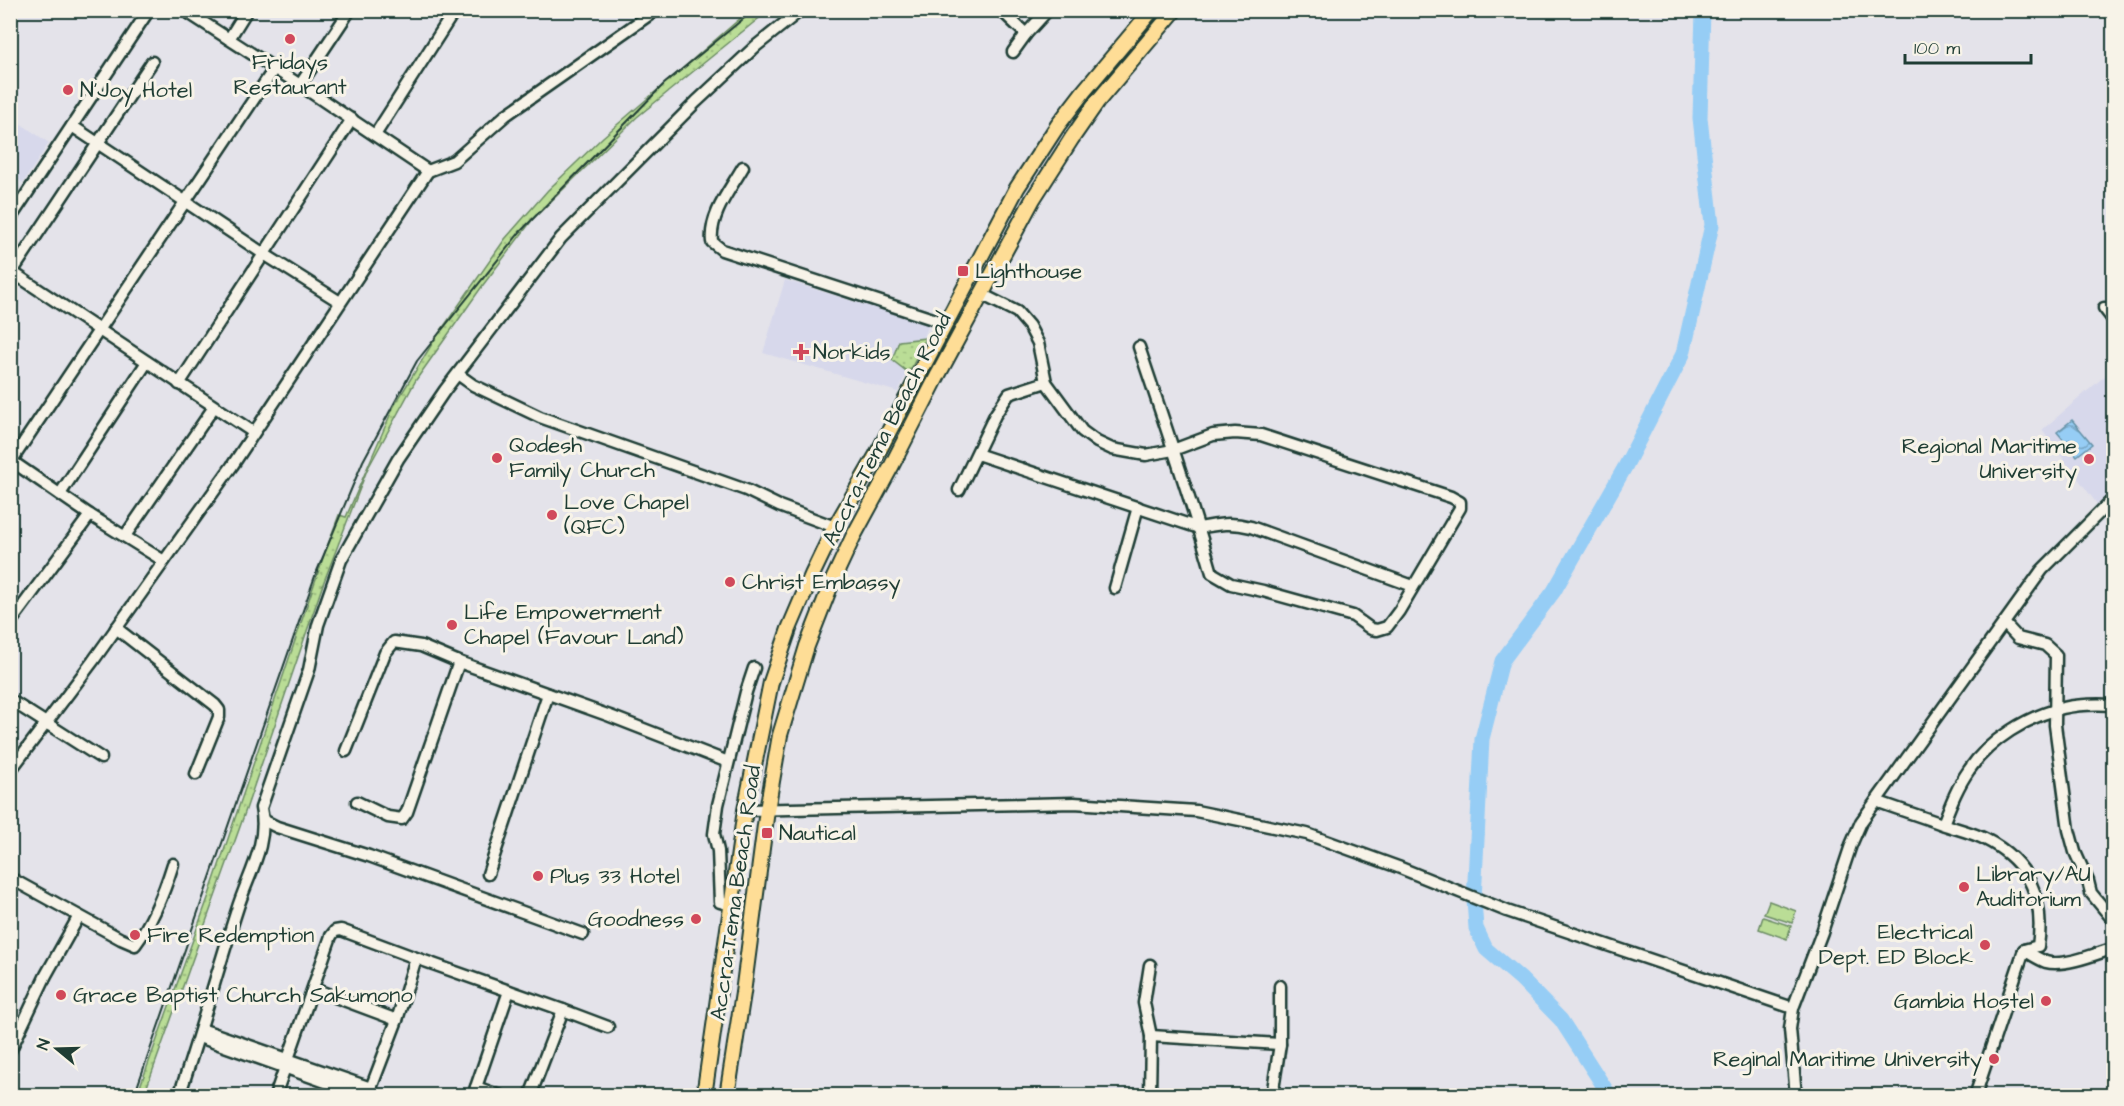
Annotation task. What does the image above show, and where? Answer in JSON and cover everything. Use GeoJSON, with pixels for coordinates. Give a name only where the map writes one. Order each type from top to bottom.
{"type":"FeatureCollection","features":[{"type":"Feature","properties":{"kind":"main road","name":"Accra-Tema Beach Road"},"geometry":{"type":"LineString","coordinates":[[704,1095],[745,810],[771,682],[789,629],[835,527],[876,456],[1017,188],[1058,125],[1152,10]]}},
{"type":"Feature","properties":{"kind":"main road","name":"Accra-Tema Beach Road"},"geometry":{"type":"LineString","coordinates":[[727,1095],[780,735],[791,692],[832,582],[853,537],[1033,199],[1097,102],[1175,10]]}},
{"type":"Feature","properties":{"kind":"main road"},"geometry":{"type":"LineString","coordinates":[[835,527],[853,537]]}},
{"type":"Feature","properties":{"kind":"street"},"geometry":{"type":"LineString","coordinates":[[10,219],[149,10]]}},
{"type":"Feature","properties":{"kind":"street"},"geometry":{"type":"LineString","coordinates":[[184,10],[428,171]]}},
{"type":"Feature","properties":{"kind":"street"},"geometry":{"type":"LineString","coordinates":[[229,39],[247,10]]}},
{"type":"Feature","properties":{"kind":"street"},"geometry":{"type":"LineString","coordinates":[[300,85],[350,10]]}},
{"type":"Feature","properties":{"kind":"street"},"geometry":{"type":"LineString","coordinates":[[375,135],[455,10]]}},
{"type":"Feature","properties":{"kind":"street"},"geometry":{"type":"LineString","coordinates":[[10,771],[232,466],[428,171],[454,161],[506,115],[656,10]]}},
{"type":"Feature","properties":{"kind":"street"},"geometry":{"type":"LineString","coordinates":[[179,1095],[237,907],[253,870],[263,820],[261,808],[309,670],[318,625],[341,560],[398,459],[445,390],[459,375],[561,238],[696,102],[756,46],[801,10]]}},
{"type":"Feature","properties":{"kind":"street"},"geometry":{"type":"LineString","coordinates":[[1001,10],[1026,34]]}},
{"type":"Feature","properties":{"kind":"street"},"geometry":{"type":"LineString","coordinates":[[1013,52],[1048,10]]}},
{"type":"Feature","properties":{"kind":"street"},"geometry":{"type":"LineString","coordinates":[[152,62],[11,274],[253,432]]}},
{"type":"Feature","properties":{"kind":"street"},"geometry":{"type":"LineString","coordinates":[[164,561],[11,462],[274,69]]}},
{"type":"Feature","properties":{"kind":"street"},"geometry":{"type":"LineString","coordinates":[[179,384],[352,119]]}},
{"type":"Feature","properties":{"kind":"street"},"geometry":{"type":"LineString","coordinates":[[72,126],[340,302]]}},
{"type":"Feature","properties":{"kind":"street"},"geometry":{"type":"LineString","coordinates":[[743,167],[722,203],[711,230],[712,242],[722,250],[945,323]]}},
{"type":"Feature","properties":{"kind":"street"},"geometry":{"type":"LineString","coordinates":[[981,294],[1017,312],[1029,326],[1038,343],[1047,382],[1082,431],[1097,442],[1130,454],[1146,455],[1173,450],[1213,435],[1235,433],[1261,435],[1457,500],[1461,505],[1460,508],[1399,611],[1387,627],[1371,629],[1353,616],[1231,584],[1212,573],[1199,528],[1173,450],[1139,347]]}},
{"type":"Feature","properties":{"kind":"street"},"geometry":{"type":"LineString","coordinates":[[2104,308],[2114,321]]}},
{"type":"Feature","properties":{"kind":"street"},"geometry":{"type":"LineString","coordinates":[[60,494],[147,362]]}},
{"type":"Feature","properties":{"kind":"street"},"geometry":{"type":"LineString","coordinates":[[459,375],[473,385],[540,417],[746,490],[835,527]]}},
{"type":"Feature","properties":{"kind":"street"},"geometry":{"type":"LineString","coordinates":[[958,490],[995,415],[1009,394],[1047,382]]}},
{"type":"Feature","properties":{"kind":"street"},"geometry":{"type":"LineString","coordinates":[[125,537],[214,407]]}},
{"type":"Feature","properties":{"kind":"street"},"geometry":{"type":"LineString","coordinates":[[977,454],[1199,528],[1236,523],[1413,586]]}},
{"type":"Feature","properties":{"kind":"street"},"geometry":{"type":"LineString","coordinates":[[1796,1095],[1790,1029],[1793,1008],[1861,822],[2042,570],[2114,498]]}},
{"type":"Feature","properties":{"kind":"street"},"geometry":{"type":"LineString","coordinates":[[1115,588],[1138,507]]}},
{"type":"Feature","properties":{"kind":"street"},"geometry":{"type":"LineString","coordinates":[[10,623],[90,515]]}},
{"type":"Feature","properties":{"kind":"street"},"geometry":{"type":"LineString","coordinates":[[2004,623],[2018,638],[2045,645],[2056,655],[2054,710],[2064,802],[2071,840],[2091,892],[2114,921]]}},
{"type":"Feature","properties":{"kind":"street"},"geometry":{"type":"LineString","coordinates":[[116,628],[219,710],[219,717],[196,774]]}},
{"type":"Feature","properties":{"kind":"street"},"geometry":{"type":"LineString","coordinates":[[345,751],[385,653],[394,642],[421,646],[728,762]]}},
{"type":"Feature","properties":{"kind":"street"},"geometry":{"type":"LineString","coordinates":[[357,802],[394,819],[402,819],[407,812],[459,662]]}},
{"type":"Feature","properties":{"kind":"street"},"geometry":{"type":"LineString","coordinates":[[731,905],[720,902],[718,851],[714,834],[728,762],[753,668]]}},
{"type":"Feature","properties":{"kind":"street"},"geometry":{"type":"LineString","coordinates":[[488,874],[548,694]]}},
{"type":"Feature","properties":{"kind":"street"},"geometry":{"type":"LineString","coordinates":[[10,700],[101,758]]}},
{"type":"Feature","properties":{"kind":"street"},"geometry":{"type":"LineString","coordinates":[[1943,824],[1955,794],[1969,769],[1999,739],[2014,728],[2054,710],[2083,705],[2114,705]]}},
{"type":"Feature","properties":{"kind":"street"},"geometry":{"type":"LineString","coordinates":[[1876,801],[1978,836],[2013,859],[2029,880],[2037,897],[2041,920],[2038,946],[2024,950]]}},
{"type":"Feature","properties":{"kind":"street"},"geometry":{"type":"LineString","coordinates":[[745,810],[1074,803],[1196,811],[1307,834],[1398,867],[1494,906],[1793,1008]]}},
{"type":"Feature","properties":{"kind":"street"},"geometry":{"type":"LineString","coordinates":[[263,820],[583,934]]}},
{"type":"Feature","properties":{"kind":"street"},"geometry":{"type":"LineString","coordinates":[[10,878],[135,945],[162,898],[173,864]]}},
{"type":"Feature","properties":{"kind":"street"},"geometry":{"type":"LineString","coordinates":[[10,1051],[46,975],[79,916]]}},
{"type":"Feature","properties":{"kind":"street"},"geometry":{"type":"LineString","coordinates":[[275,1095],[331,936],[335,931],[348,932],[608,1027]]}},
{"type":"Feature","properties":{"kind":"street"},"geometry":{"type":"LineString","coordinates":[[2024,950],[2046,962],[2056,963],[2075,960],[2114,948]]}},
{"type":"Feature","properties":{"kind":"street"},"geometry":{"type":"LineString","coordinates":[[1975,1095],[2024,950]]}},
{"type":"Feature","properties":{"kind":"street"},"geometry":{"type":"LineString","coordinates":[[200,1033],[368,1093],[397,1020],[416,958]]}},
{"type":"Feature","properties":{"kind":"street"},"geometry":{"type":"LineString","coordinates":[[1150,965],[1144,1003],[1151,1036],[1150,1095]]}},
{"type":"Feature","properties":{"kind":"street"},"geometry":{"type":"LineString","coordinates":[[1272,1095],[1280,1044],[1280,986]]}},
{"type":"Feature","properties":{"kind":"street"},"geometry":{"type":"LineString","coordinates":[[314,989],[397,1020]]}},
{"type":"Feature","properties":{"kind":"street"},"geometry":{"type":"LineString","coordinates":[[501,1095],[474,1091],[508,991]]}},
{"type":"Feature","properties":{"kind":"street"},"geometry":{"type":"LineString","coordinates":[[530,1095],[563,1010]]}},
{"type":"Feature","properties":{"kind":"street"},"geometry":{"type":"LineString","coordinates":[[1151,1036],[1280,1044]]}},
{"type":"Feature","properties":{"kind":"shaded area"},"geometry":{"type":"Polygon","coordinates":[[[11,117],[49,143],[23,183],[11,174],[11,117]]]}},
{"type":"Feature","properties":{"kind":"shaded area"},"geometry":{"type":"Polygon","coordinates":[[[785,280],[929,325],[898,392],[763,353],[785,280]]]}},
{"type":"Feature","properties":{"kind":"shaded area","name":"Regional Maritime University"},"geometry":{"type":"Polygon","coordinates":[[[2113,369],[2113,489],[2097,504],[2042,430],[2113,369]]]}},
{"type":"Feature","properties":{"kind":"green space"},"geometry":{"type":"Polygon","coordinates":[[[750,10],[768,11],[637,117],[533,219],[416,380],[367,470],[323,584],[241,824],[144,1095],[137,1095],[208,898],[325,552],[339,515],[346,517],[394,406],[435,339],[505,239],[548,190],[603,137],[750,10]]]}},
{"type":"Feature","properties":{"kind":"green space"},"geometry":{"type":"Polygon","coordinates":[[[926,338],[909,373],[892,360],[899,341],[926,338]]]}},
{"type":"Feature","properties":{"kind":"green space"},"geometry":{"type":"Polygon","coordinates":[[[1769,901],[1796,911],[1792,923],[1764,914],[1769,901]]]}},
{"type":"Feature","properties":{"kind":"green space"},"geometry":{"type":"Polygon","coordinates":[[[1763,917],[1791,926],[1787,939],[1759,929],[1763,917]]]}},
{"type":"Feature","properties":{"kind":"water"},"geometry":{"type":"Polygon","coordinates":[[[2072,420],[2092,444],[2077,456],[2057,432],[2072,420]]]}},
{"type":"Feature","properties":{"kind":"waterway"},"geometry":{"type":"LineString","coordinates":[[1610,1096],[1561,1020],[1521,979],[1486,949],[1476,928],[1474,900],[1482,739],[1502,661],[1554,591],[1625,467],[1683,354],[1712,225],[1700,118],[1703,10]]}},
{"type":"Feature","properties":{"kind":"railway"},"geometry":{"type":"LineString","coordinates":[[134,1096],[315,576],[363,461],[417,361],[520,232],[664,84],[754,10]]}},
{"type":"Feature","properties":{"kind":"place","name":"Fridays Restaurant"},"geometry":{"type":"Point","coordinates":[290,39]}},
{"type":"Feature","properties":{"kind":"place","name":"N'Joy Hotel"},"geometry":{"type":"Point","coordinates":[68,90]}},
{"type":"Feature","properties":{"kind":"place","name":"Lighthouse"},"geometry":{"type":"Point","coordinates":[963,271]}},
{"type":"Feature","properties":{"kind":"place","name":"Norkids"},"geometry":{"type":"Point","coordinates":[801,352]}},
{"type":"Feature","properties":{"kind":"place","name":"Qodesh Family Church"},"geometry":{"type":"Point","coordinates":[497,458]}},
{"type":"Feature","properties":{"kind":"place","name":"Regional Maritime University"},"geometry":{"type":"Point","coordinates":[2089,459]}},
{"type":"Feature","properties":{"kind":"place","name":"Love Chapel (QFC)"},"geometry":{"type":"Point","coordinates":[552,515]}},
{"type":"Feature","properties":{"kind":"place","name":"Christ Embassy"},"geometry":{"type":"Point","coordinates":[730,582]}},
{"type":"Feature","properties":{"kind":"place","name":"Life Empowerment Chapel (Favour Land)"},"geometry":{"type":"Point","coordinates":[452,625]}},
{"type":"Feature","properties":{"kind":"place","name":"Nautical"},"geometry":{"type":"Point","coordinates":[767,833]}},
{"type":"Feature","properties":{"kind":"place","name":"Plus 33 Hotel"},"geometry":{"type":"Point","coordinates":[538,876]}},
{"type":"Feature","properties":{"kind":"place","name":"Library/AU Auditorium"},"geometry":{"type":"Point","coordinates":[1964,887]}},
{"type":"Feature","properties":{"kind":"place","name":"Goodness"},"geometry":{"type":"Point","coordinates":[696,919]}},
{"type":"Feature","properties":{"kind":"place","name":"Fire Redemption"},"geometry":{"type":"Point","coordinates":[135,935]}},
{"type":"Feature","properties":{"kind":"place","name":"Electrical Dept. ED Block"},"geometry":{"type":"Point","coordinates":[1985,945]}},
{"type":"Feature","properties":{"kind":"place","name":"Grace Baptist Church Sakumono"},"geometry":{"type":"Point","coordinates":[61,995]}},
{"type":"Feature","properties":{"kind":"place","name":"Gambia Hostel"},"geometry":{"type":"Point","coordinates":[2046,1001]}},
{"type":"Feature","properties":{"kind":"place","name":"Reginal Maritime University"},"geometry":{"type":"Point","coordinates":[1994,1059]}}]}
